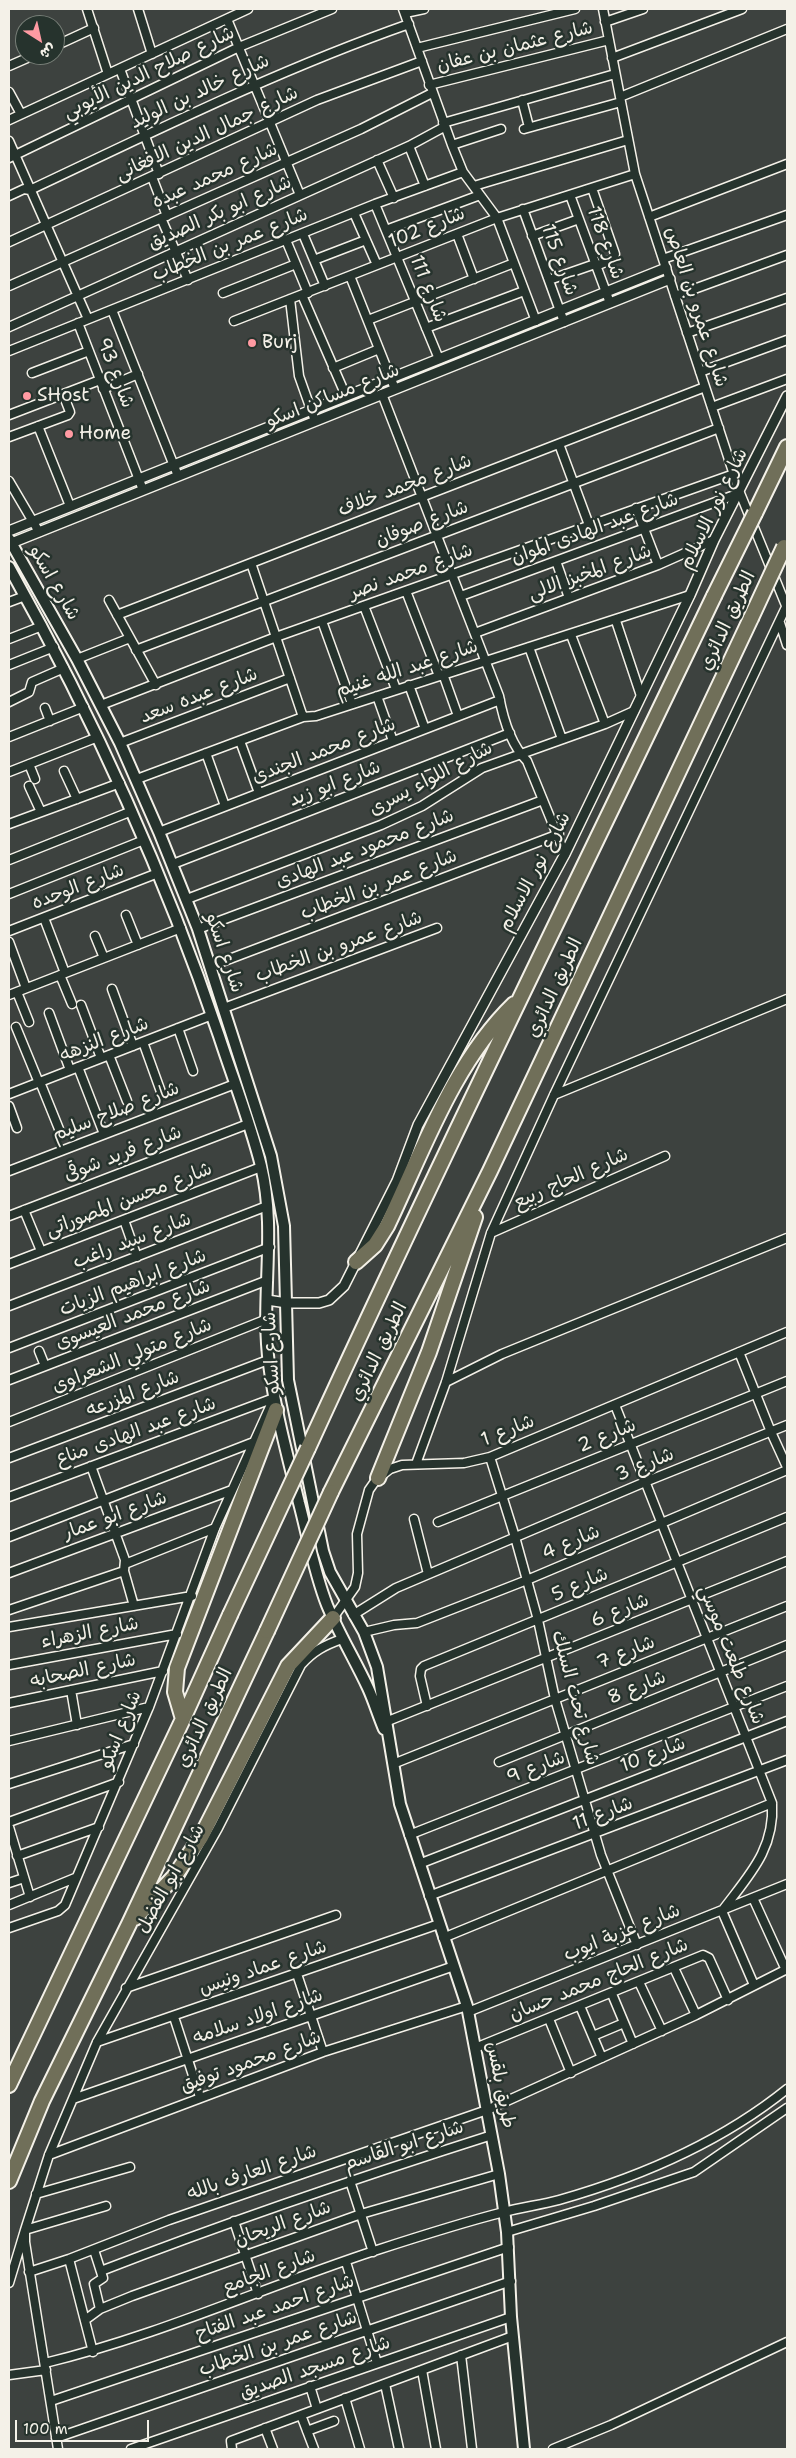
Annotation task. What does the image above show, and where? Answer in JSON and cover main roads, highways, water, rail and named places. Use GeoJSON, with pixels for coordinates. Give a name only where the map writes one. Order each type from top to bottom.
{"type":"FeatureCollection","features":[{"type":"Feature","properties":{"kind":"highway","name":"الطريق الدائري"},"geometry":{"type":"LineString","coordinates":[[9,2085],[183,1719],[474,1092],[523,995],[787,447]]}},
{"type":"Feature","properties":{"kind":"highway","name":"الطريق الدائري"},"geometry":{"type":"LineString","coordinates":[[9,2181],[42,2100],[129,1924],[331,1492],[490,1172],[786,544]]}},
{"type":"Feature","properties":{"kind":"highway"},"geometry":{"type":"LineString","coordinates":[[356,1262],[375,1245],[388,1226],[452,1088],[468,1061],[499,1019],[523,995]]}},
{"type":"Feature","properties":{"kind":"highway"},"geometry":{"type":"LineString","coordinates":[[378,1478],[429,1352],[490,1172]]}},
{"type":"Feature","properties":{"kind":"highway"},"geometry":{"type":"LineString","coordinates":[[183,1719],[175,1692],[177,1668],[275,1404]]}},
{"type":"Feature","properties":{"kind":"highway"},"geometry":{"type":"LineString","coordinates":[[129,1924],[164,1890],[192,1851],[248,1748],[288,1666],[334,1618]]}},
{"type":"Feature","properties":{"kind":"main road","name":"شارع اسكو"},"geometry":{"type":"LineString","coordinates":[[9,542],[78,659],[137,779],[198,929],[272,1156],[284,1226],[286,1364],[294,1412],[323,1552],[330,1572],[364,1632],[377,1667],[384,1722]]}},
{"type":"Feature","properties":{"kind":"main road","name":"شارع اسكو"},"geometry":{"type":"LineString","coordinates":[[9,567],[54,647],[120,783],[181,928],[248,1124],[261,1167],[267,1206],[270,1247],[267,1300],[268,1360],[275,1404]]}},
{"type":"Feature","properties":{"kind":"main road"},"geometry":{"type":"LineString","coordinates":[[275,1404],[319,1582],[342,1639],[368,1687],[384,1722]]}},
{"type":"Feature","properties":{"kind":"main road","name":"طريق بلقس"},"geometry":{"type":"LineString","coordinates":[[384,1722],[400,1804],[468,2009],[476,2048],[499,2174],[509,2247],[511,2317],[524,2449]]}},
{"type":"Feature","properties":{"kind":"place","name":"Burj"},"geometry":{"type":"Point","coordinates":[252,343]}},
{"type":"Feature","properties":{"kind":"place","name":"SHost"},"geometry":{"type":"Point","coordinates":[27,396]}},
{"type":"Feature","properties":{"kind":"place","name":"Home"},"geometry":{"type":"Point","coordinates":[69,434]}}]}
